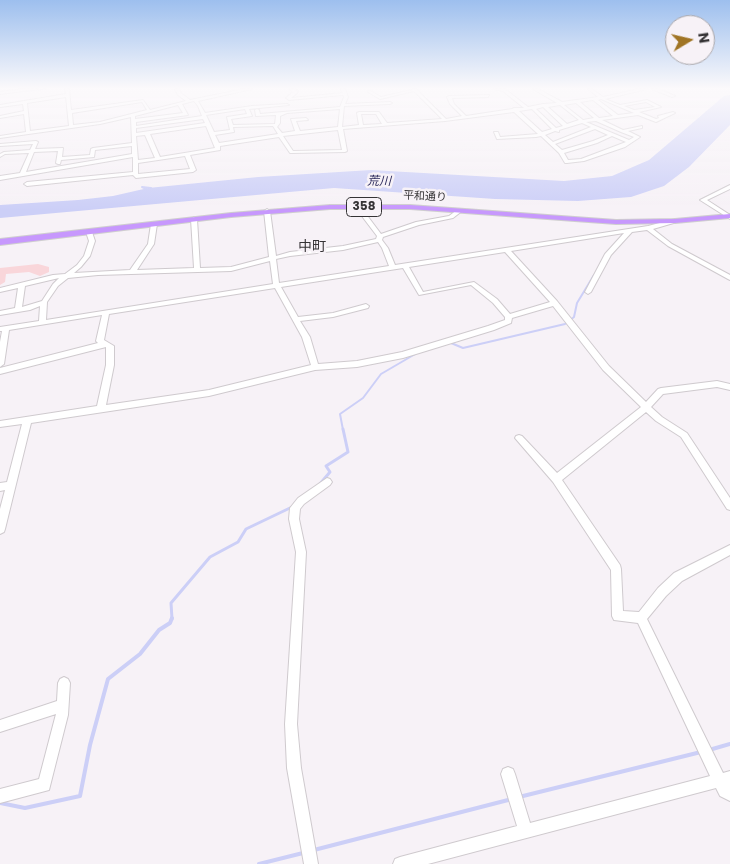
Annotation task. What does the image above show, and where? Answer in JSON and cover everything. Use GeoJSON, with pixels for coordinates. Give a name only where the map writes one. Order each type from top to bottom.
{"type":"FeatureCollection","features":[{"type":"Feature","properties":{"kind":"highway","name":"平和通り"},"geometry":{"type":"LineString","coordinates":[[0,242],[267,211],[358,207],[458,211],[616,222],[675,221],[730,216]]}},
{"type":"Feature","properties":{"kind":"street"},"geometry":{"type":"LineString","coordinates":[[0,137],[44,129]]}},
{"type":"Feature","properties":{"kind":"street"},"geometry":{"type":"LineString","coordinates":[[135,129],[136,173]]}},
{"type":"Feature","properties":{"kind":"street"},"geometry":{"type":"LineString","coordinates":[[135,135],[172,129]]}},
{"type":"Feature","properties":{"kind":"street"},"geometry":{"type":"LineString","coordinates":[[136,162],[218,149],[211,129]]}},
{"type":"Feature","properties":{"kind":"street"},"geometry":{"type":"LineString","coordinates":[[213,134],[232,131],[232,129]]}},
{"type":"Feature","properties":{"kind":"street"},"geometry":{"type":"LineString","coordinates":[[276,129],[292,152],[345,151],[340,129]]}},
{"type":"Feature","properties":{"kind":"street"},"geometry":{"type":"LineString","coordinates":[[217,145],[321,129]]}},
{"type":"Feature","properties":{"kind":"street"},"geometry":{"type":"LineString","coordinates":[[535,129],[562,152],[567,162],[597,155],[638,137],[619,129]]}},
{"type":"Feature","properties":{"kind":"street"},"geometry":{"type":"LineString","coordinates":[[496,133],[500,138],[541,135],[561,129]]}},
{"type":"Feature","properties":{"kind":"street"},"geometry":{"type":"LineString","coordinates":[[551,144],[592,129]]}},
{"type":"Feature","properties":{"kind":"street"},"geometry":{"type":"LineString","coordinates":[[600,129],[629,142]]}},
{"type":"Feature","properties":{"kind":"street"},"geometry":{"type":"LineString","coordinates":[[623,131],[630,129]]}},
{"type":"Feature","properties":{"kind":"street"},"geometry":{"type":"LineString","coordinates":[[147,133],[166,173]]}},
{"type":"Feature","properties":{"kind":"street"},"geometry":{"type":"LineString","coordinates":[[562,152],[595,142],[612,134]]}},
{"type":"Feature","properties":{"kind":"street"},"geometry":{"type":"LineString","coordinates":[[0,145],[36,142],[22,175]]}},
{"type":"Feature","properties":{"kind":"street"},"geometry":{"type":"LineString","coordinates":[[59,159],[92,156],[93,149],[135,144]]}},
{"type":"Feature","properties":{"kind":"street"},"geometry":{"type":"LineString","coordinates":[[0,156],[4,153],[61,149],[57,169]]}},
{"type":"Feature","properties":{"kind":"street"},"geometry":{"type":"LineString","coordinates":[[27,184],[136,173],[136,176],[193,170],[187,154]]}},
{"type":"Feature","properties":{"kind":"street"},"geometry":{"type":"LineString","coordinates":[[0,178],[136,155]]}},
{"type":"Feature","properties":{"kind":"street"},"geometry":{"type":"LineString","coordinates":[[44,182],[45,171]]}},
{"type":"Feature","properties":{"kind":"street"},"geometry":{"type":"LineString","coordinates":[[730,186],[703,200],[730,216]]}},
{"type":"Feature","properties":{"kind":"street"},"geometry":{"type":"LineString","coordinates":[[358,207],[380,238],[392,267]]}},
{"type":"Feature","properties":{"kind":"street"},"geometry":{"type":"LineString","coordinates":[[267,211],[276,285],[310,345],[315,367]]}},
{"type":"Feature","properties":{"kind":"street"},"geometry":{"type":"LineString","coordinates":[[0,290],[67,276],[231,269],[272,259],[343,248],[408,229],[418,223],[451,217],[458,211]]}},
{"type":"Feature","properties":{"kind":"street"},"geometry":{"type":"LineString","coordinates":[[194,219],[196,271]]}},
{"type":"Feature","properties":{"kind":"street"},"geometry":{"type":"LineString","coordinates":[[0,364],[3,329],[506,249],[619,233],[675,221]]}},
{"type":"Feature","properties":{"kind":"street"},"geometry":{"type":"LineString","coordinates":[[616,222],[619,233]]}},
{"type":"Feature","properties":{"kind":"street"},"geometry":{"type":"LineString","coordinates":[[132,272],[152,244],[154,224]]}},
{"type":"Feature","properties":{"kind":"street"},"geometry":{"type":"LineString","coordinates":[[648,228],[670,245],[730,278]]}},
{"type":"Feature","properties":{"kind":"street"},"geometry":{"type":"LineString","coordinates":[[588,292],[608,254],[630,231]]}},
{"type":"Feature","properties":{"kind":"street"},"geometry":{"type":"LineString","coordinates":[[42,322],[44,302],[59,280],[67,276],[87,256],[92,241],[89,232]]}},
{"type":"Feature","properties":{"kind":"street"},"geometry":{"type":"LineString","coordinates":[[506,249],[555,304],[606,368],[659,420],[684,435],[730,506]]}},
{"type":"Feature","properties":{"kind":"street"},"geometry":{"type":"LineString","coordinates":[[404,265],[421,294],[472,283],[495,302],[509,317]]}},
{"type":"Feature","properties":{"kind":"street"},"geometry":{"type":"LineString","coordinates":[[18,310],[22,285]]}},
{"type":"Feature","properties":{"kind":"street"},"geometry":{"type":"LineString","coordinates":[[0,313],[30,308],[44,302]]}},
{"type":"Feature","properties":{"kind":"street"},"geometry":{"type":"LineString","coordinates":[[0,424],[236,388],[315,367],[357,364],[403,356],[491,328],[508,321],[509,317],[555,304]]}},
{"type":"Feature","properties":{"kind":"street"},"geometry":{"type":"LineString","coordinates":[[296,319],[333,315],[366,306]]}},
{"type":"Feature","properties":{"kind":"street"},"geometry":{"type":"LineString","coordinates":[[101,408],[110,365],[111,350],[110,346],[100,341],[106,312]]}},
{"type":"Feature","properties":{"kind":"street"},"geometry":{"type":"LineString","coordinates":[[0,371],[106,344]]}},
{"type":"Feature","properties":{"kind":"street"},"geometry":{"type":"LineString","coordinates":[[556,479],[646,407],[661,391],[717,384],[730,387]]}},
{"type":"Feature","properties":{"kind":"street"},"geometry":{"type":"LineString","coordinates":[[0,529],[27,420]]}},
{"type":"Feature","properties":{"kind":"street"},"geometry":{"type":"LineString","coordinates":[[519,438],[556,479],[616,569],[618,616],[641,618]]}},
{"type":"Feature","properties":{"kind":"street"},"geometry":{"type":"LineString","coordinates":[[311,864],[294,768],[291,724],[301,552],[294,519],[296,508],[301,501],[326,482]]}},
{"type":"Feature","properties":{"kind":"street"},"geometry":{"type":"LineString","coordinates":[[0,487],[11,485]]}},
{"type":"Feature","properties":{"kind":"street"},"geometry":{"type":"LineString","coordinates":[[641,618],[678,576],[730,550]]}},
{"type":"Feature","properties":{"kind":"street"},"geometry":{"type":"LineString","coordinates":[[641,618],[694,730],[721,775],[725,790],[730,794]]}},
{"type":"Feature","properties":{"kind":"street"},"geometry":{"type":"LineString","coordinates":[[0,796],[44,785],[62,706],[64,683]]}},
{"type":"Feature","properties":{"kind":"street"},"geometry":{"type":"LineString","coordinates":[[0,726],[62,706]]}},
{"type":"Feature","properties":{"kind":"street"},"geometry":{"type":"LineString","coordinates":[[508,774],[523,825]]}},
{"type":"Feature","properties":{"kind":"street"},"geometry":{"type":"LineString","coordinates":[[400,864],[523,825],[721,775]]}},
{"type":"Feature","properties":{"kind":"shaded area"},"geometry":{"type":"Polygon","coordinates":[[[38,264],[49,267],[49,272],[40,276],[29,272],[6,274],[5,282],[0,285],[0,268],[38,264]]]}},
{"type":"Feature","properties":{"kind":"water","name":"荒川"},"geometry":{"type":"Polygon","coordinates":[[[685,129],[726,129],[689,167],[664,186],[631,197],[578,201],[495,199],[334,188],[0,218],[0,205],[78,200],[113,196],[148,188],[258,177],[371,170],[564,181],[612,176],[649,160],[685,129]]]}},
{"type":"Feature","properties":{"kind":"waterway"},"geometry":{"type":"LineString","coordinates":[[146,189],[142,187],[151,188]]}},
{"type":"Feature","properties":{"kind":"waterway"},"geometry":{"type":"LineString","coordinates":[[451,343],[463,348],[565,324],[574,317],[577,303],[594,275]]}},
{"type":"Feature","properties":{"kind":"waterway"},"geometry":{"type":"LineString","coordinates":[[343,430],[340,414],[363,398],[381,374],[417,353]]}},
{"type":"Feature","properties":{"kind":"waterway"},"geometry":{"type":"LineString","coordinates":[[319,485],[330,472],[326,466],[348,452],[343,429]]}},
{"type":"Feature","properties":{"kind":"waterway"},"geometry":{"type":"LineString","coordinates":[[172,618],[171,603],[210,557],[238,542],[246,529],[292,507]]}},
{"type":"Feature","properties":{"kind":"waterway"},"geometry":{"type":"LineString","coordinates":[[0,803],[25,808],[80,796],[90,745],[108,679],[140,654],[159,630],[170,623],[172,618]]}},
{"type":"Feature","properties":{"kind":"waterway"},"geometry":{"type":"LineString","coordinates":[[709,750],[730,744]]}},
{"type":"Feature","properties":{"kind":"waterway"},"geometry":{"type":"LineString","coordinates":[[519,797],[701,752]]}},
{"type":"Feature","properties":{"kind":"waterway"},"geometry":{"type":"LineString","coordinates":[[314,850],[512,799]]}},
{"type":"Feature","properties":{"kind":"waterway"},"geometry":{"type":"LineString","coordinates":[[259,864],[303,853]]}},
{"type":"Feature","properties":{"kind":"district","name":"中町"},"geometry":{"type":"Point","coordinates":[312,247]}}]}
